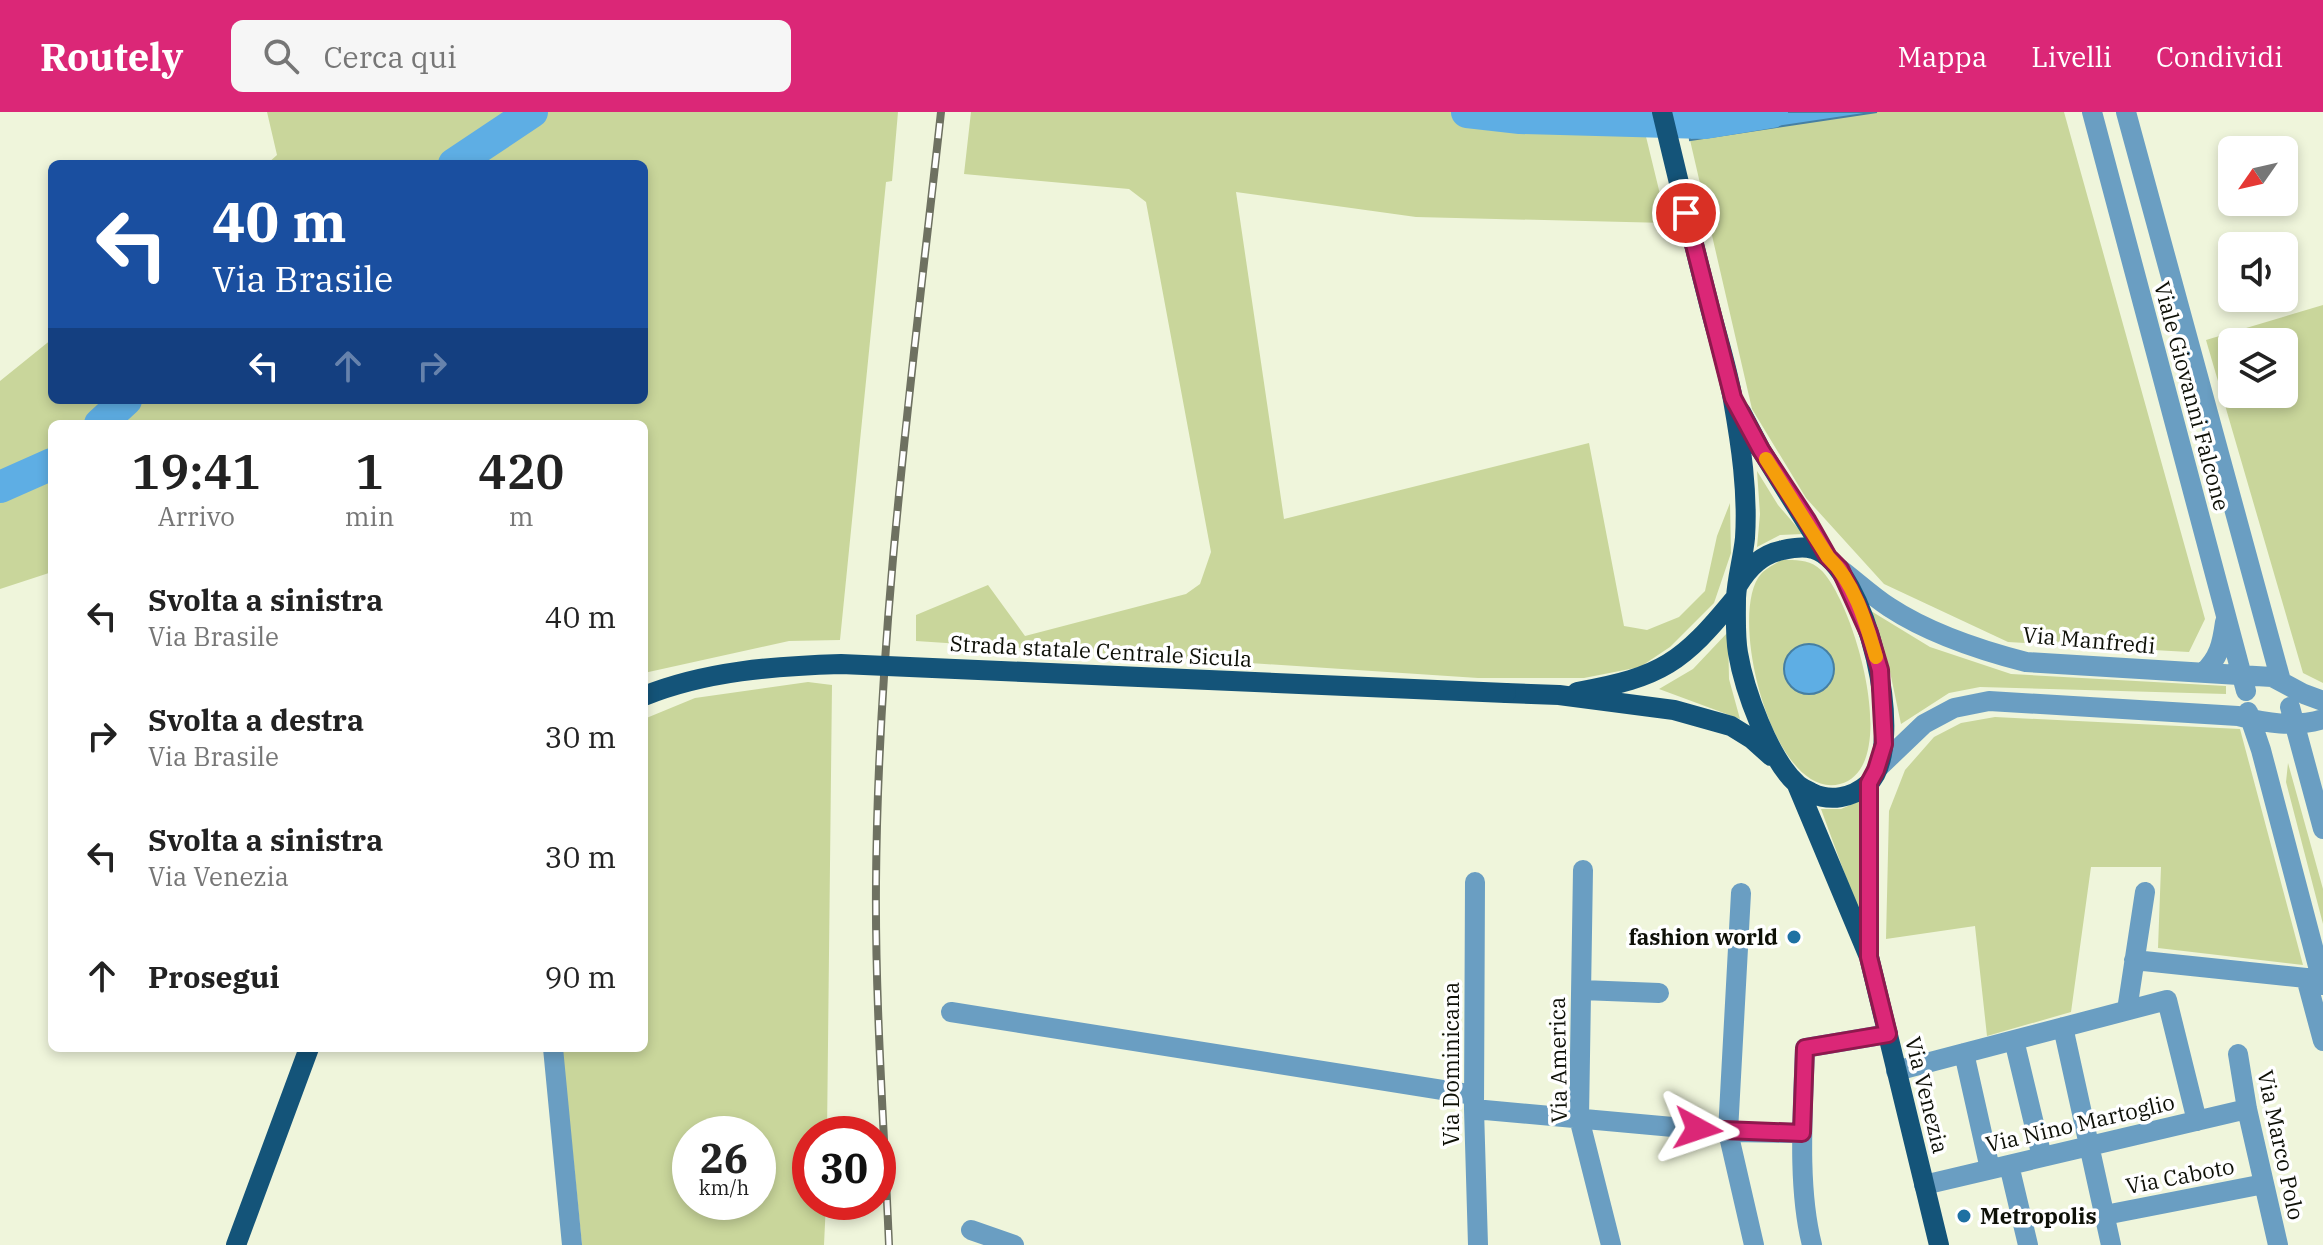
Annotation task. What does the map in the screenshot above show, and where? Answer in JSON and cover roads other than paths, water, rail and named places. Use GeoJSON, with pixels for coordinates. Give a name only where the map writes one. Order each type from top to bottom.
{"type":"FeatureCollection","features":[{"type":"Feature","properties":{"kind":"main road"},"geometry":{"type":"LineString","coordinates":[[1662,112],[1733,398],[1745,482],[1745,539],[1737,591],[1738,652],[1765,738],[1783,766]]}},
{"type":"Feature","properties":{"kind":"main road","name":"Via Venezia"},"geometry":{"type":"LineString","coordinates":[[1733,398],[1761,450],[1834,563],[1865,621],[1880,670],[1884,744],[1872,777],[1869,957]]}},
{"type":"Feature","properties":{"kind":"main road","name":"Strada statale Centrale Sicula"},"geometry":{"type":"LineString","coordinates":[[1559,695],[1634,680],[1668,665],[1698,642],[1737,591],[1747,570],[1775,551],[1814,549],[1834,563]]}},
{"type":"Feature","properties":{"kind":"main road","name":"Strada statale Centrale Sicula"},"geometry":{"type":"LineString","coordinates":[[648,695],[720,674],[782,666],[841,664],[1559,695],[1674,710],[1731,726],[1752,739],[1783,766]]}},
{"type":"Feature","properties":{"kind":"main road","name":"Via Venezia"},"geometry":{"type":"LineString","coordinates":[[1783,766],[1797,785],[1869,957],[1939,1245]]}},
{"type":"Feature","properties":{"kind":"main road"},"geometry":{"type":"LineString","coordinates":[[1797,785],[1823,798],[1842,798],[1872,777]]}},
{"type":"Feature","properties":{"kind":"main road"},"geometry":{"type":"LineString","coordinates":[[236,1245],[308,1052]]}},
{"type":"Feature","properties":{"kind":"street","name":"Viale Giovanni Falcone"},"geometry":{"type":"LineString","coordinates":[[2092,112],[2225,614],[2267,701],[2304,754],[2323,829]]}},
{"type":"Feature","properties":{"kind":"street","name":"Viale Giovanni Falcone"},"geometry":{"type":"LineString","coordinates":[[2126,112],[2267,701],[2261,750],[2317,980],[2323,1041]]}},
{"type":"Feature","properties":{"kind":"street","name":"Via Manfredi"},"geometry":{"type":"LineString","coordinates":[[1834,563],[1889,607],[1931,630],[1998,655],[2026,662],[2203,673],[2267,701]]}},
{"type":"Feature","properties":{"kind":"street"},"geometry":{"type":"LineString","coordinates":[[2203,673],[2216,659],[2222,645],[2225,614]]}},
{"type":"Feature","properties":{"kind":"street"},"geometry":{"type":"LineString","coordinates":[[1872,777],[1924,724],[1954,708],[1989,701],[2267,701],[2322,714]]}},
{"type":"Feature","properties":{"kind":"street"},"geometry":{"type":"LineString","coordinates":[[2267,701],[2322,714]]}},
{"type":"Feature","properties":{"kind":"street"},"geometry":{"type":"LineString","coordinates":[[2304,754],[2322,714]]}},
{"type":"Feature","properties":{"kind":"street","name":"Via America"},"geometry":{"type":"LineString","coordinates":[[1583,870],[1579,1118],[1611,1245]]}},
{"type":"Feature","properties":{"kind":"street","name":"Via Dominicana"},"geometry":{"type":"LineString","coordinates":[[1475,882],[1474,1102],[1478,1245]]}},
{"type":"Feature","properties":{"kind":"street"},"geometry":{"type":"LineString","coordinates":[[2127,1010],[2145,892]]}},
{"type":"Feature","properties":{"kind":"street"},"geometry":{"type":"LineString","coordinates":[[1741,893],[1728,1132],[1754,1245]]}},
{"type":"Feature","properties":{"kind":"street"},"geometry":{"type":"LineString","coordinates":[[2134,960],[2317,980]]}},
{"type":"Feature","properties":{"kind":"street"},"geometry":{"type":"LineString","coordinates":[[1582,990],[1659,993]]}},
{"type":"Feature","properties":{"kind":"street"},"geometry":{"type":"LineString","coordinates":[[1896,1071],[2167,1000],[2197,1121]]}},
{"type":"Feature","properties":{"kind":"street"},"geometry":{"type":"LineString","coordinates":[[951,1012],[1579,1118],[1728,1132],[1802,1133]]}},
{"type":"Feature","properties":{"kind":"street"},"geometry":{"type":"LineString","coordinates":[[2063,1027],[2111,1245]]}},
{"type":"Feature","properties":{"kind":"street"},"geometry":{"type":"LineString","coordinates":[[1812,1245],[1802,1133],[1805,1048],[1888,1034]]}},
{"type":"Feature","properties":{"kind":"street"},"geometry":{"type":"LineString","coordinates":[[2014,1040],[2042,1157]]}},
{"type":"Feature","properties":{"kind":"street"},"geometry":{"type":"LineString","coordinates":[[553,1052],[572,1245]]}},
{"type":"Feature","properties":{"kind":"street"},"geometry":{"type":"LineString","coordinates":[[1964,1053],[2028,1245]]}},
{"type":"Feature","properties":{"kind":"street","name":"Via Marco Polo"},"geometry":{"type":"LineString","coordinates":[[2238,1054],[2247,1109],[2278,1245]]}},
{"type":"Feature","properties":{"kind":"street","name":"Via Nino Martoglio"},"geometry":{"type":"LineString","coordinates":[[1924,1185],[2247,1109]]}},
{"type":"Feature","properties":{"kind":"street","name":"Via Caboto"},"geometry":{"type":"LineString","coordinates":[[2105,1215],[2264,1184]]}},
{"type":"Feature","properties":{"kind":"street"},"geometry":{"type":"LineString","coordinates":[[971,1230],[1014,1245]]}},
{"type":"Feature","properties":{"kind":"water"},"geometry":{"type":"Polygon","coordinates":[[[1687,112],[1877,112],[1690,140],[1687,112]]]}},
{"type":"Feature","properties":{"kind":"water"},"geometry":{"type":"Polygon","coordinates":[[[1809,644],[1827,651],[1834,669],[1827,687],[1809,694],[1791,687],[1784,669],[1791,651],[1809,644]]]}},
{"type":"Feature","properties":{"kind":"waterway"},"geometry":{"type":"LineString","coordinates":[[460,160],[532,112]]}},
{"type":"Feature","properties":{"kind":"waterway"},"geometry":{"type":"LineString","coordinates":[[1467,112],[1520,118],[1705,123],[1772,112]]}},
{"type":"Feature","properties":{"kind":"waterway"},"geometry":{"type":"LineString","coordinates":[[104,420],[122,404]]}},
{"type":"Feature","properties":{"kind":"waterway"},"geometry":{"type":"LineString","coordinates":[[0,487],[48,466]]}},
{"type":"Feature","properties":{"kind":"railway"},"geometry":{"type":"LineString","coordinates":[[889,1245],[877,973],[878,786],[890,593],[941,112]]}},
{"type":"Feature","properties":{"kind":"place","name":"fashion world"},"geometry":{"type":"Point","coordinates":[1794,937]}},
{"type":"Feature","properties":{"kind":"place","name":"Metropolis"},"geometry":{"type":"Point","coordinates":[1964,1216]}}]}
